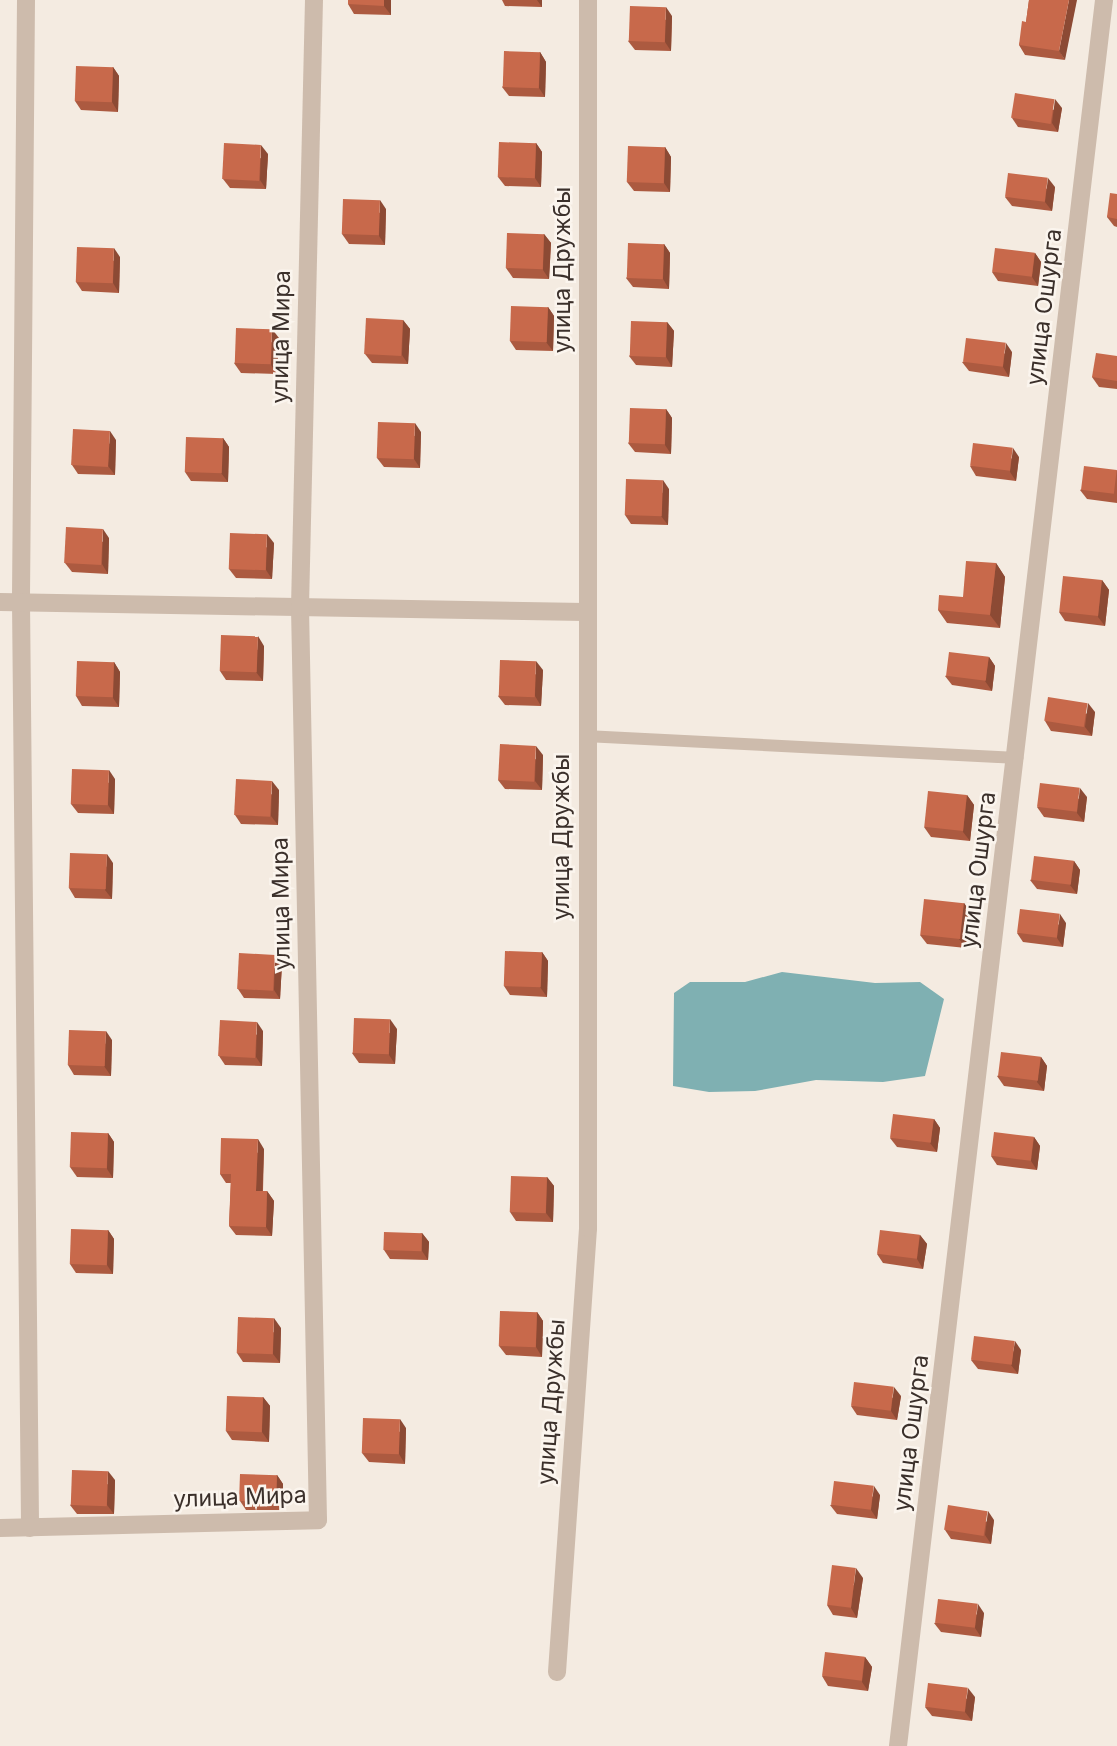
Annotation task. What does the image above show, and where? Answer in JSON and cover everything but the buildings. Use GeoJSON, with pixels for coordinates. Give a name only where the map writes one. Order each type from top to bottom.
{"type":"FeatureCollection","features":[{"type":"Feature","properties":{"kind":"street"},"geometry":{"type":"LineString","coordinates":[[0,1528],[30,1528],[21,602],[26,0]]}},
{"type":"Feature","properties":{"kind":"street","name":"улица Мира"},"geometry":{"type":"LineString","coordinates":[[30,1528],[318,1520],[300,607],[314,0]]}},
{"type":"Feature","properties":{"kind":"street","name":"улица Дружбы"},"geometry":{"type":"LineString","coordinates":[[557,1672],[588,1228],[585,612],[588,0]]}},
{"type":"Feature","properties":{"kind":"street","name":"улица Ошурга"},"geometry":{"type":"LineString","coordinates":[[898,1746],[1017,758],[1104,0]]}},
{"type":"Feature","properties":{"kind":"street"},"geometry":{"type":"LineString","coordinates":[[0,602],[585,612]]}},
{"type":"Feature","properties":{"kind":"lane"},"geometry":{"type":"LineString","coordinates":[[585,736],[1017,758]]}},
{"type":"Feature","properties":{"kind":"water"},"geometry":{"type":"Polygon","coordinates":[[[782,972],[875,983],[920,982],[944,999],[925,1076],[883,1082],[816,1080],[755,1091],[709,1092],[673,1086],[674,993],[690,982],[745,982],[782,972]]]}}]}
